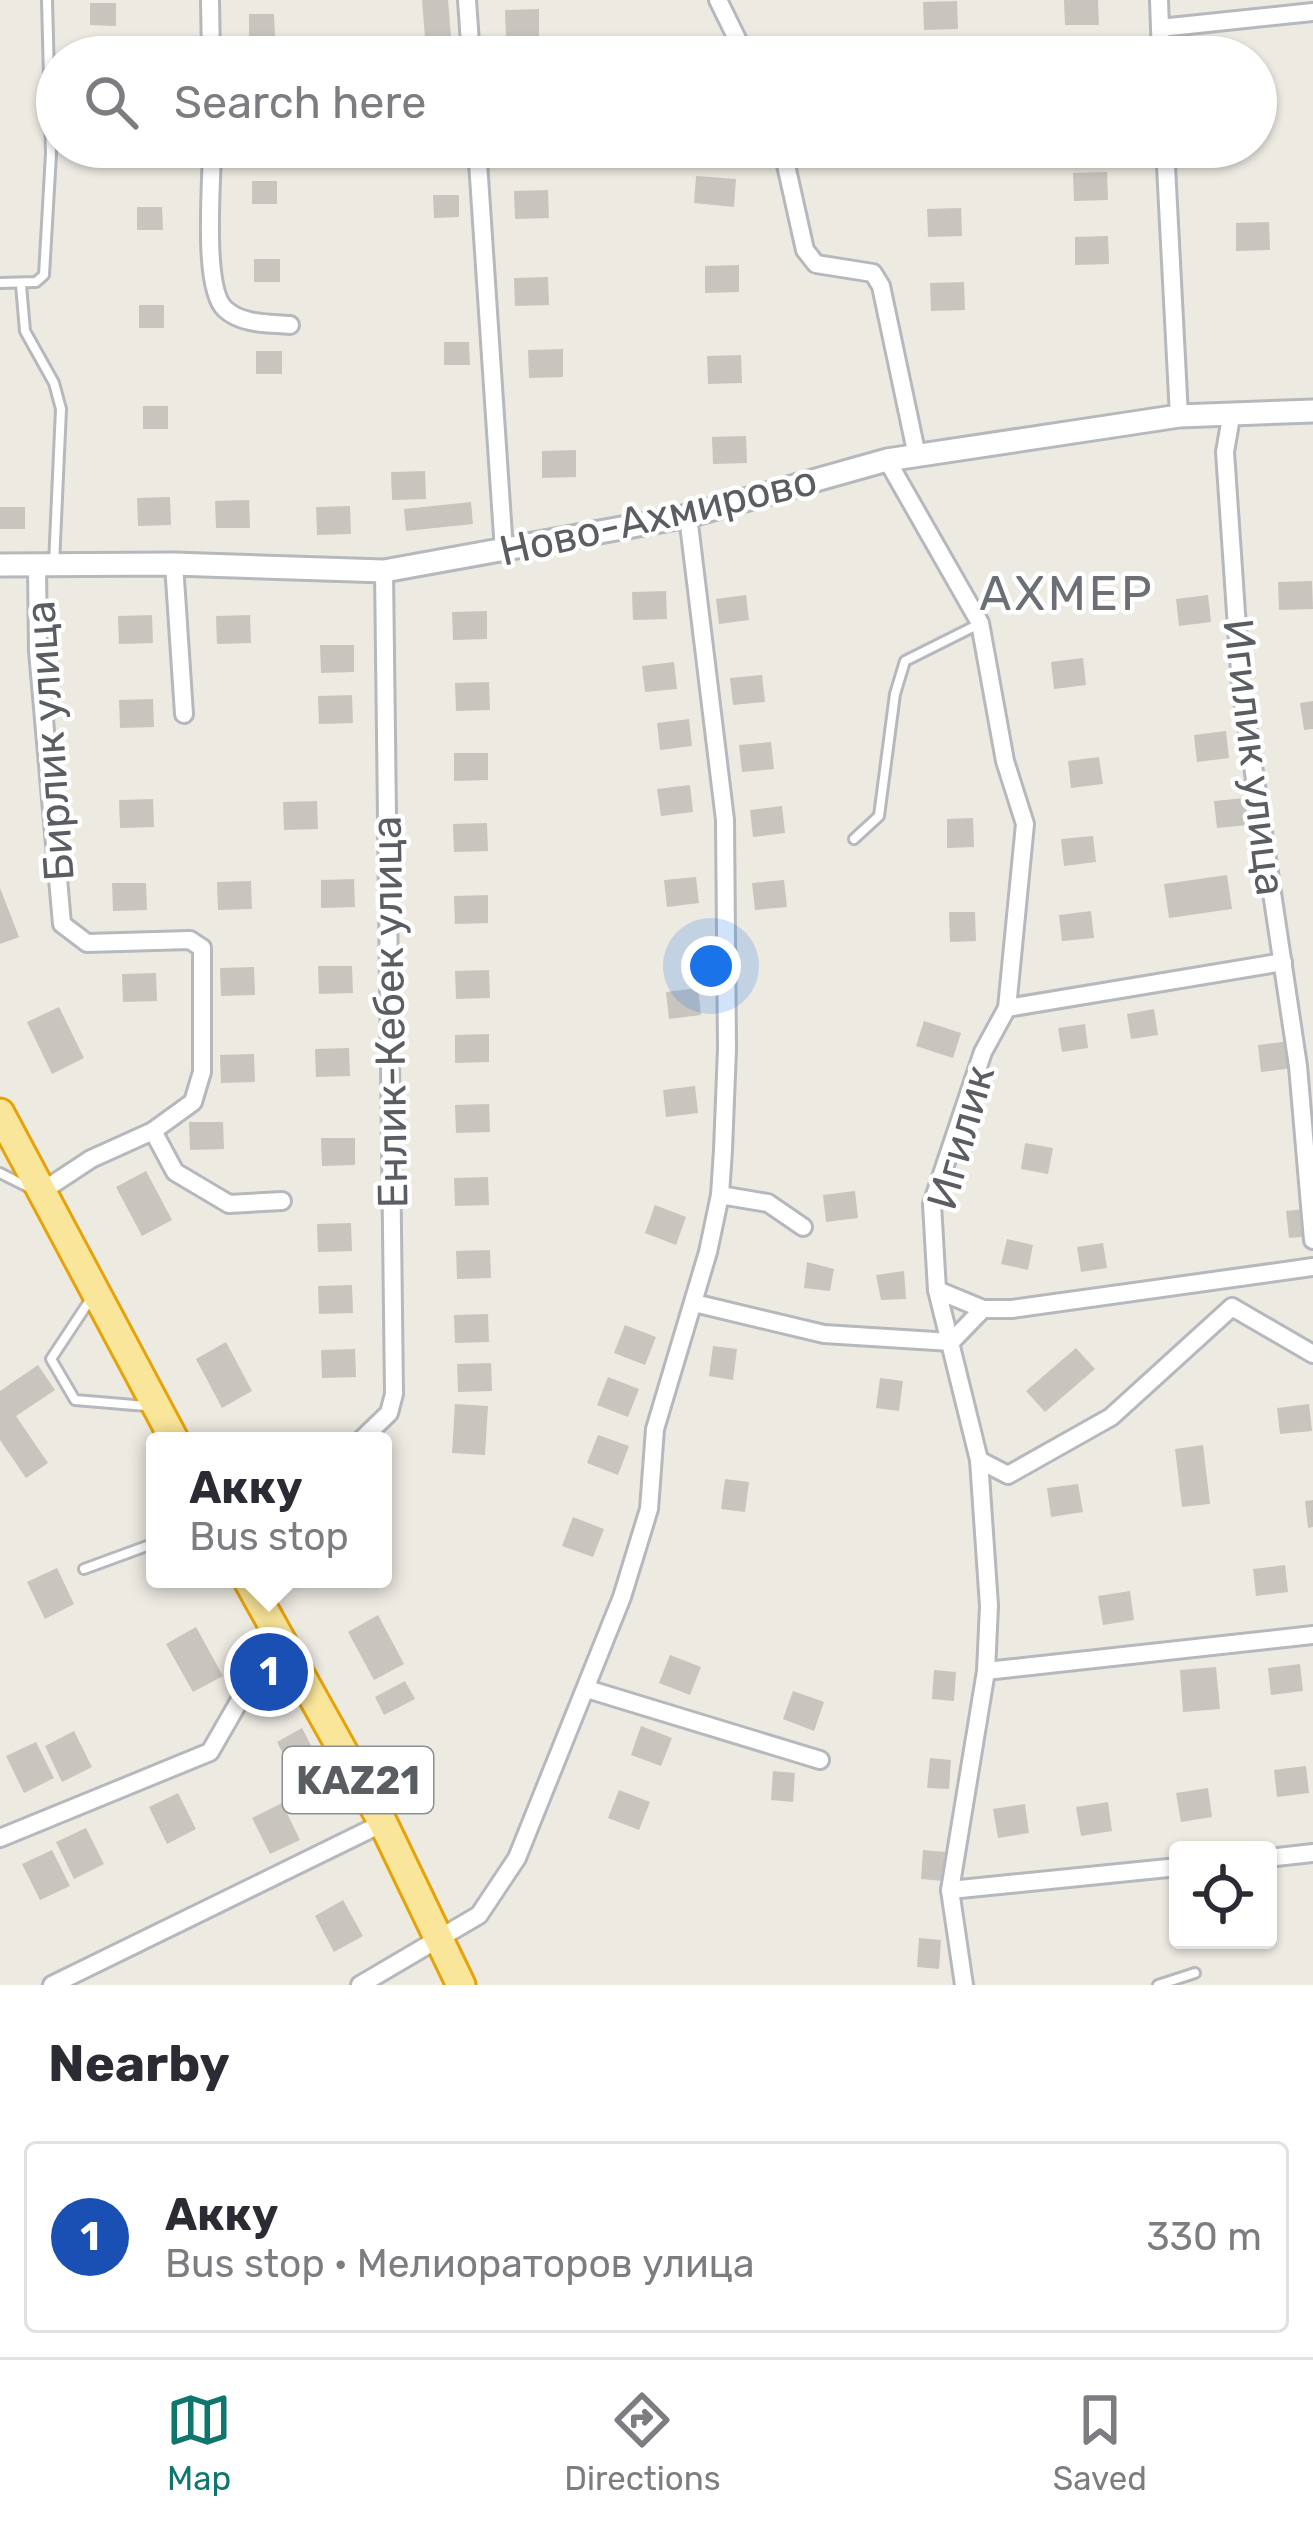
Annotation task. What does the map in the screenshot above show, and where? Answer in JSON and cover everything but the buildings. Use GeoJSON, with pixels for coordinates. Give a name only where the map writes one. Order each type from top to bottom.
{"type":"FeatureCollection","features":[{"type":"Feature","properties":{"kind":"highway"},"geometry":{"type":"LineString","coordinates":[[0,1113],[170,1432]]}},
{"type":"Feature","properties":{"kind":"highway","name":"KAZ21"},"geometry":{"type":"LineString","coordinates":[[252,1588],[383,1823],[461,1985]]}},
{"type":"Feature","properties":{"kind":"street"},"geometry":{"type":"LineString","coordinates":[[211,0],[211,36]]}},
{"type":"Feature","properties":{"kind":"street"},"geometry":{"type":"LineString","coordinates":[[467,0],[470,36]]}},
{"type":"Feature","properties":{"kind":"street"},"geometry":{"type":"LineString","coordinates":[[718,0],[736,36]]}},
{"type":"Feature","properties":{"kind":"street"},"geometry":{"type":"LineString","coordinates":[[1159,0],[1160,36]]}},
{"type":"Feature","properties":{"kind":"street"},"geometry":{"type":"LineString","coordinates":[[1160,28],[1313,12]]}},
{"type":"Feature","properties":{"kind":"street"},"geometry":{"type":"LineString","coordinates":[[212,168],[213,286],[224,309],[247,321],[290,325]]}},
{"type":"Feature","properties":{"kind":"street"},"geometry":{"type":"LineString","coordinates":[[478,168],[504,551]]}},
{"type":"Feature","properties":{"kind":"street"},"geometry":{"type":"LineString","coordinates":[[787,168],[805,250],[816,264],[873,273],[880,286],[917,456]]}},
{"type":"Feature","properties":{"kind":"street"},"geometry":{"type":"LineString","coordinates":[[1166,168],[1179,416]]}},
{"type":"Feature","properties":{"kind":"street","name":"Ново-Ахмирово"},"geometry":{"type":"LineString","coordinates":[[0,565],[384,571],[688,516],[887,460],[1179,416],[1313,412]]}},
{"type":"Feature","properties":{"kind":"street","name":"Игилик улица"},"geometry":{"type":"LineString","coordinates":[[1232,417],[1225,452],[1241,686],[1283,962],[1306,1064],[1313,1240]]}},
{"type":"Feature","properties":{"kind":"street","name":"Игилик"},"geometry":{"type":"LineString","coordinates":[[887,460],[980,623],[1004,761],[1025,824],[1007,1008],[983,1052],[932,1204],[938,1290],[979,1460],[989,1606],[986,1671],[950,1890],[964,1985]]}},
{"type":"Feature","properties":{"kind":"street"},"geometry":{"type":"LineString","coordinates":[[359,1985],[479,1915],[517,1858],[622,1597],[649,1509],[655,1429],[694,1303],[720,1195],[727,1049],[725,820],[688,516]]}},
{"type":"Feature","properties":{"kind":"street","name":"Бирлик улица"},"geometry":{"type":"LineString","coordinates":[[41,1192],[91,1159],[153,1131],[193,1102],[202,1072],[202,948],[190,940],[88,944],[62,923],[38,651],[45,565]]}},
{"type":"Feature","properties":{"kind":"street"},"geometry":{"type":"LineString","coordinates":[[174,565],[184,714]]}},
{"type":"Feature","properties":{"kind":"street","name":"Енлик-Кебек улица"},"geometry":{"type":"LineString","coordinates":[[369,1432],[389,1412],[394,1394],[384,571]]}},
{"type":"Feature","properties":{"kind":"street"},"geometry":{"type":"LineString","coordinates":[[1007,1008],[1283,962]]}},
{"type":"Feature","properties":{"kind":"street"},"geometry":{"type":"LineString","coordinates":[[153,1131],[175,1172],[229,1204],[282,1201]]}},
{"type":"Feature","properties":{"kind":"street"},"geometry":{"type":"LineString","coordinates":[[720,1195],[769,1203],[803,1227]]}},
{"type":"Feature","properties":{"kind":"street"},"geometry":{"type":"LineString","coordinates":[[938,1290],[983,1309],[1012,1309],[1313,1267]]}},
{"type":"Feature","properties":{"kind":"street"},"geometry":{"type":"LineString","coordinates":[[694,1303],[824,1334],[951,1342],[983,1309]]}},
{"type":"Feature","properties":{"kind":"street"},"geometry":{"type":"LineString","coordinates":[[979,1460],[1008,1475],[1112,1417],[1232,1307],[1313,1354]]}},
{"type":"Feature","properties":{"kind":"street"},"geometry":{"type":"LineString","coordinates":[[986,1671],[1313,1635]]}},
{"type":"Feature","properties":{"kind":"street"},"geometry":{"type":"LineString","coordinates":[[0,1838],[210,1752],[276,1637]]}},
{"type":"Feature","properties":{"kind":"street"},"geometry":{"type":"LineString","coordinates":[[587,1689],[820,1760]]}},
{"type":"Feature","properties":{"kind":"street"},"geometry":{"type":"LineString","coordinates":[[52,1985],[383,1823]]}},
{"type":"Feature","properties":{"kind":"street"},"geometry":{"type":"LineString","coordinates":[[1277,1857],[1313,1853]]}},
{"type":"Feature","properties":{"kind":"street"},"geometry":{"type":"LineString","coordinates":[[950,1890],[1169,1868]]}},
{"type":"Feature","properties":{"kind":"lane"},"geometry":{"type":"LineString","coordinates":[[47,0],[48,36]]}},
{"type":"Feature","properties":{"kind":"lane"},"geometry":{"type":"LineString","coordinates":[[0,283],[36,282],[44,274],[50,168]]}},
{"type":"Feature","properties":{"kind":"lane"},"geometry":{"type":"LineString","coordinates":[[21,285],[25,331],[54,383],[61,409],[45,565]]}},
{"type":"Feature","properties":{"kind":"lane"},"geometry":{"type":"LineString","coordinates":[[854,839],[878,816],[895,694],[905,661],[980,623]]}},
{"type":"Feature","properties":{"kind":"lane"},"geometry":{"type":"LineString","coordinates":[[0,1173],[41,1192]]}},
{"type":"Feature","properties":{"kind":"lane"},"geometry":{"type":"LineString","coordinates":[[94,1294],[51,1359],[75,1400],[157,1407]]}},
{"type":"Feature","properties":{"kind":"lane"},"geometry":{"type":"LineString","coordinates":[[84,1569],[146,1546]]}},
{"type":"Feature","properties":{"kind":"lane"},"geometry":{"type":"LineString","coordinates":[[1158,1985],[1195,1972]]}},
{"type":"Feature","properties":{"kind":"place","name":"Акку"},"geometry":{"type":"Point","coordinates":[269,1672]}},
{"type":"Feature","properties":{"kind":"district","name":"АХМЕР"},"geometry":{"type":"Point","coordinates":[1067,593]}}]}
